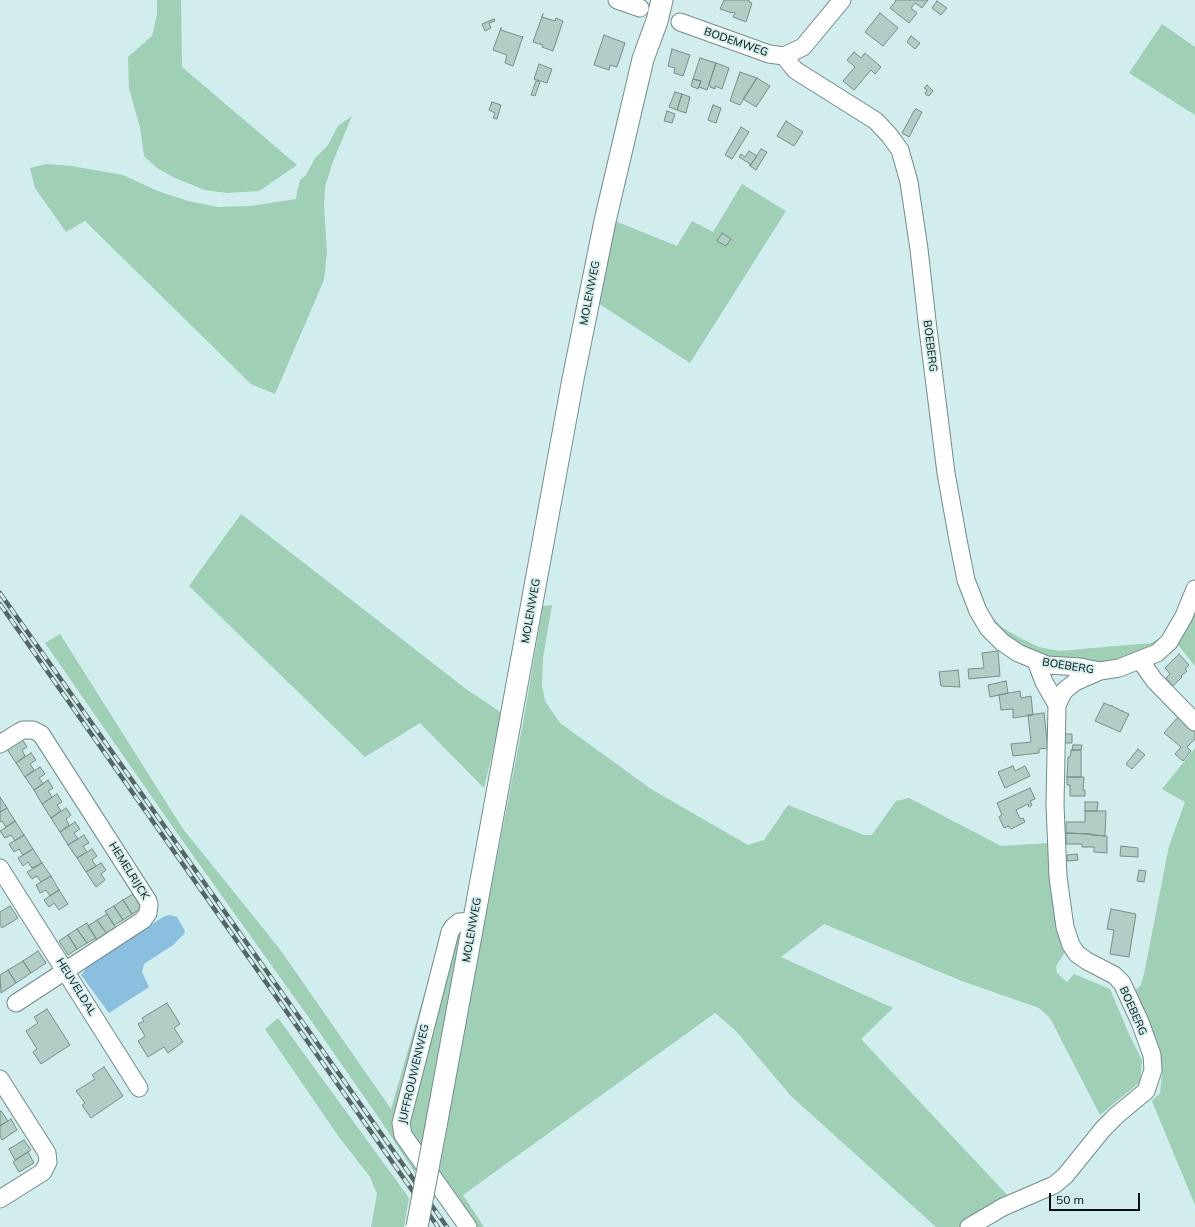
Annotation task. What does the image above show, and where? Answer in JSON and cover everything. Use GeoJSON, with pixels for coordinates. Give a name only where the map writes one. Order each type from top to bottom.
{"type":"FeatureCollection","features":[{"type":"Feature","properties":{"kind":"main road","name":"MOLENWEG"},"geometry":{"type":"LineString","coordinates":[[417,1227],[573,379],[605,221],[643,59],[657,21],[662,0]]}},
{"type":"Feature","properties":{"kind":"main road"},"geometry":{"type":"LineString","coordinates":[[643,59],[645,4]]}},
{"type":"Feature","properties":{"kind":"street"},"geometry":{"type":"LineString","coordinates":[[617,0],[645,4]]}},
{"type":"Feature","properties":{"kind":"street"},"geometry":{"type":"LineString","coordinates":[[784,56],[803,47],[842,0]]}},
{"type":"Feature","properties":{"kind":"street","name":"BODEMWEG"},"geometry":{"type":"LineString","coordinates":[[680,22],[769,54],[784,56]]}},
{"type":"Feature","properties":{"kind":"street","name":"BOEBERG"},"geometry":{"type":"LineString","coordinates":[[784,56],[795,70],[876,121],[900,150],[907,174],[914,214],[946,473],[966,580],[974,601],[988,628],[1002,642],[1018,653],[1047,665],[1080,667],[1100,671]]}},
{"type":"Feature","properties":{"kind":"street","name":"BOEBERG"},"geometry":{"type":"LineString","coordinates":[[969,1227],[1003,1207],[1054,1185],[1065,1176],[1103,1129],[1117,1115],[1146,1091],[1153,1070],[1152,1055],[1122,983],[1114,976],[1077,954],[1071,944],[1065,927],[1057,869],[1055,804],[1057,705],[1064,691],[1075,682],[1100,671],[1119,668],[1157,653],[1168,642],[1184,616],[1195,589]]}},
{"type":"Feature","properties":{"kind":"street"},"geometry":{"type":"LineString","coordinates":[[1140,660],[1154,680],[1195,722]]}},
{"type":"Feature","properties":{"kind":"street","name":"BOEBERG"},"geometry":{"type":"LineString","coordinates":[[1036,661],[1044,682],[1057,705]]}},
{"type":"Feature","properties":{"kind":"street","name":"HEMELRIJCK"},"geometry":{"type":"LineString","coordinates":[[0,744],[23,730],[33,730],[41,734],[148,901],[149,909],[143,920],[16,1002]]}},
{"type":"Feature","properties":{"kind":"street","name":"HEUVELDAL"},"geometry":{"type":"LineString","coordinates":[[0,868],[6,890],[66,971],[139,1088]]}},
{"type":"Feature","properties":{"kind":"street","name":"JUFFROUWENWEG"},"geometry":{"type":"LineString","coordinates":[[468,1227],[403,1135],[401,1123],[450,932],[459,922],[474,921]]}},
{"type":"Feature","properties":{"kind":"street"},"geometry":{"type":"LineString","coordinates":[[0,1079],[47,1153],[48,1162],[43,1172],[0,1199]]}},
{"type":"Feature","properties":{"kind":"green space"},"geometry":{"type":"Polygon","coordinates":[[[157,0],[181,0],[182,67],[297,165],[259,191],[227,193],[205,190],[175,178],[157,168],[144,156],[140,127],[129,89],[128,57],[152,36],[157,14],[157,0]]]}},
{"type":"Feature","properties":{"kind":"green space"},"geometry":{"type":"Polygon","coordinates":[[[1162,24],[1195,47],[1195,115],[1129,73],[1162,24]]]}},
{"type":"Feature","properties":{"kind":"green space"},"geometry":{"type":"Polygon","coordinates":[[[352,116],[332,164],[325,187],[324,206],[327,252],[324,280],[275,394],[251,384],[85,221],[66,232],[35,188],[30,168],[46,164],[71,166],[123,175],[155,190],[188,201],[218,207],[251,206],[296,199],[300,180],[306,175],[315,158],[328,145],[338,126],[352,116]]]}},
{"type":"Feature","properties":{"kind":"green space"},"geometry":{"type":"Polygon","coordinates":[[[742,184],[786,211],[690,363],[598,303],[615,221],[677,246],[692,221],[713,232],[742,184]]]}},
{"type":"Feature","properties":{"kind":"green space"},"geometry":{"type":"Polygon","coordinates":[[[241,514],[466,689],[502,713],[484,788],[420,723],[365,757],[189,586],[241,514]]]}},
{"type":"Feature","properties":{"kind":"green space"},"geometry":{"type":"Polygon","coordinates":[[[1195,601],[1195,666],[1175,641],[1195,601]]]}},
{"type":"Feature","properties":{"kind":"green space"},"geometry":{"type":"Polygon","coordinates":[[[552,605],[543,658],[542,685],[545,701],[560,723],[651,789],[748,845],[764,840],[788,805],[864,835],[872,835],[896,801],[909,798],[1001,846],[1049,843],[1066,951],[1056,966],[1057,973],[1067,982],[1074,974],[1110,989],[1128,1032],[1142,1060],[1140,1082],[1100,1115],[1050,1018],[1039,1008],[962,981],[824,924],[781,957],[893,1008],[861,1039],[1011,1199],[962,1227],[936,1227],[791,1096],[736,1031],[715,1013],[463,1195],[484,1227],[475,1227],[439,1173],[470,997],[523,723],[543,606],[552,605]]]}},
{"type":"Feature","properties":{"kind":"green space"},"geometry":{"type":"Polygon","coordinates":[[[994,619],[1003,628],[1022,639],[1039,647],[1059,651],[1151,643],[1160,638],[1163,642],[1104,665],[1056,660],[1027,652],[991,622],[994,619]]]}},
{"type":"Feature","properties":{"kind":"green space"},"geometry":{"type":"Polygon","coordinates":[[[60,634],[183,829],[279,948],[391,1109],[437,950],[397,1115],[417,1163],[415,1173],[322,1036],[177,833],[45,643],[60,634]]]}},
{"type":"Feature","properties":{"kind":"green space"},"geometry":{"type":"Polygon","coordinates":[[[1195,748],[1195,1205],[1152,1101],[1160,1093],[1162,1075],[1155,1043],[1134,992],[1141,985],[1144,974],[1169,846],[1185,802],[1162,789],[1195,748]]]}},
{"type":"Feature","properties":{"kind":"green space"},"geometry":{"type":"Polygon","coordinates":[[[462,930],[463,933],[421,1149],[411,1139],[408,1110],[454,936],[462,930]]]}},
{"type":"Feature","properties":{"kind":"green space"},"geometry":{"type":"Polygon","coordinates":[[[278,1018],[409,1198],[404,1227],[371,1227],[377,1194],[370,1177],[339,1137],[265,1029],[278,1018]]]}},
{"type":"Feature","properties":{"kind":"water"},"geometry":{"type":"Polygon","coordinates":[[[169,915],[177,917],[185,931],[184,934],[173,945],[144,964],[142,972],[149,987],[109,1013],[81,975],[91,962],[163,917],[169,915]]]}},
{"type":"Feature","properties":{"kind":"building"},"geometry":{"type":"Polygon","coordinates":[[[724,0],[749,0],[749,2],[752,3],[746,22],[733,17],[735,13],[733,12],[720,9],[724,0]]]}},
{"type":"Feature","properties":{"kind":"building"},"geometry":{"type":"Polygon","coordinates":[[[895,0],[928,0],[922,8],[915,3],[911,8],[917,13],[909,23],[890,8],[896,1],[895,0]]]}},
{"type":"Feature","properties":{"kind":"building"},"geometry":{"type":"Polygon","coordinates":[[[937,1],[947,8],[941,15],[932,8],[937,1]]]}},
{"type":"Feature","properties":{"kind":"building"},"geometry":{"type":"Polygon","coordinates":[[[880,13],[898,28],[883,46],[865,32],[880,13]]]}},
{"type":"Feature","properties":{"kind":"building"},"geometry":{"type":"Polygon","coordinates":[[[543,14],[542,17],[555,21],[556,18],[563,21],[553,51],[542,47],[543,45],[533,42],[543,14]]]}},
{"type":"Feature","properties":{"kind":"building"},"geometry":{"type":"Polygon","coordinates":[[[494,19],[495,21],[489,23],[491,28],[485,31],[482,24],[494,19]]]}},
{"type":"Feature","properties":{"kind":"building"},"geometry":{"type":"Polygon","coordinates":[[[501,28],[501,30],[522,37],[523,36],[513,66],[505,63],[507,55],[493,50],[501,28]]]}},
{"type":"Feature","properties":{"kind":"building"},"geometry":{"type":"Polygon","coordinates":[[[604,35],[625,43],[617,67],[610,65],[609,70],[594,65],[604,35]]]}},
{"type":"Feature","properties":{"kind":"building"},"geometry":{"type":"Polygon","coordinates":[[[911,36],[920,43],[915,49],[907,42],[911,36]]]}},
{"type":"Feature","properties":{"kind":"building"},"geometry":{"type":"Polygon","coordinates":[[[672,49],[690,55],[683,76],[674,73],[675,68],[668,66],[672,49]]]}},
{"type":"Feature","properties":{"kind":"building"},"geometry":{"type":"Polygon","coordinates":[[[854,52],[861,58],[865,53],[881,67],[875,74],[871,70],[854,90],[843,81],[855,67],[847,60],[854,52]]]}},
{"type":"Feature","properties":{"kind":"building"},"geometry":{"type":"Polygon","coordinates":[[[700,58],[716,63],[707,90],[699,87],[701,81],[693,79],[700,58]]]}},
{"type":"Feature","properties":{"kind":"building"},"geometry":{"type":"Polygon","coordinates":[[[716,63],[729,68],[722,89],[715,86],[715,89],[710,87],[709,84],[716,63]]]}},
{"type":"Feature","properties":{"kind":"building"},"geometry":{"type":"Polygon","coordinates":[[[539,64],[552,69],[547,83],[534,79],[539,64]]]}},
{"type":"Feature","properties":{"kind":"building"},"geometry":{"type":"Polygon","coordinates":[[[740,72],[757,78],[740,105],[730,101],[740,72]]]}},
{"type":"Feature","properties":{"kind":"building"},"geometry":{"type":"Polygon","coordinates":[[[757,78],[770,86],[756,107],[743,99],[757,78]]]}},
{"type":"Feature","properties":{"kind":"building"},"geometry":{"type":"Polygon","coordinates":[[[693,79],[701,81],[698,89],[691,86],[693,79]]]}},
{"type":"Feature","properties":{"kind":"building"},"geometry":{"type":"Polygon","coordinates":[[[536,81],[540,82],[535,96],[531,95],[536,81]]]}},
{"type":"Feature","properties":{"kind":"building"},"geometry":{"type":"Polygon","coordinates":[[[927,85],[933,91],[929,96],[925,94],[927,90],[924,88],[927,85]]]}},
{"type":"Feature","properties":{"kind":"building"},"geometry":{"type":"Polygon","coordinates":[[[675,92],[682,94],[677,110],[669,107],[675,92]]]}},
{"type":"Feature","properties":{"kind":"building"},"geometry":{"type":"Polygon","coordinates":[[[682,94],[690,97],[686,113],[677,110],[682,94]]]}},
{"type":"Feature","properties":{"kind":"building"},"geometry":{"type":"Polygon","coordinates":[[[492,102],[501,105],[497,119],[493,118],[495,113],[489,110],[492,102]]]}},
{"type":"Feature","properties":{"kind":"building"},"geometry":{"type":"Polygon","coordinates":[[[713,105],[721,108],[716,123],[708,120],[713,105]]]}},
{"type":"Feature","properties":{"kind":"building"},"geometry":{"type":"Polygon","coordinates":[[[916,109],[922,112],[909,137],[902,133],[916,109]]]}},
{"type":"Feature","properties":{"kind":"building"},"geometry":{"type":"Polygon","coordinates":[[[667,111],[675,114],[672,123],[664,121],[667,111]]]}},
{"type":"Feature","properties":{"kind":"building"},"geometry":{"type":"Polygon","coordinates":[[[786,121],[803,132],[794,146],[777,136],[786,121]]]}},
{"type":"Feature","properties":{"kind":"building"},"geometry":{"type":"Polygon","coordinates":[[[741,127],[749,132],[732,159],[725,155],[741,127]]]}},
{"type":"Feature","properties":{"kind":"building"},"geometry":{"type":"Polygon","coordinates":[[[761,149],[767,152],[756,170],[750,166],[761,149]]]}},
{"type":"Feature","properties":{"kind":"building"},"geometry":{"type":"Polygon","coordinates":[[[749,151],[757,156],[750,166],[750,164],[739,157],[741,154],[745,157],[749,151]]]}},
{"type":"Feature","properties":{"kind":"building"},"geometry":{"type":"Polygon","coordinates":[[[722,233],[731,239],[726,246],[717,241],[722,233]]]}},
{"type":"Feature","properties":{"kind":"building"},"geometry":{"type":"Polygon","coordinates":[[[998,651],[1000,676],[969,679],[968,669],[984,668],[982,653],[998,651]]]}},
{"type":"Feature","properties":{"kind":"building"},"geometry":{"type":"Polygon","coordinates":[[[1179,654],[1189,665],[1185,669],[1187,671],[1173,686],[1166,678],[1170,674],[1165,668],[1179,654]]]}},
{"type":"Feature","properties":{"kind":"building"},"geometry":{"type":"Polygon","coordinates":[[[958,670],[960,687],[941,686],[939,672],[958,670]]]}},
{"type":"Feature","properties":{"kind":"building"},"geometry":{"type":"Polygon","coordinates":[[[1006,681],[1008,693],[990,697],[988,685],[1006,681]]]}},
{"type":"Feature","properties":{"kind":"building"},"geometry":{"type":"Polygon","coordinates":[[[1020,691],[1021,698],[1031,696],[1033,715],[1013,718],[1013,709],[1001,710],[999,695],[1020,691]]]}},
{"type":"Feature","properties":{"kind":"building"},"geometry":{"type":"Polygon","coordinates":[[[1104,703],[1111,706],[1112,705],[1129,714],[1120,732],[1095,721],[1104,703]]]}},
{"type":"Feature","properties":{"kind":"building"},"geometry":{"type":"Polygon","coordinates":[[[1044,713],[1048,748],[1039,749],[1039,753],[1013,756],[1011,744],[1031,742],[1028,715],[1044,713]]]}},
{"type":"Feature","properties":{"kind":"building"},"geometry":{"type":"Polygon","coordinates":[[[1179,716],[1195,730],[1195,739],[1187,747],[1191,751],[1183,761],[1175,754],[1181,747],[1164,733],[1179,716]]]}},
{"type":"Feature","properties":{"kind":"building"},"geometry":{"type":"Polygon","coordinates":[[[1065,734],[1072,734],[1072,743],[1064,743],[1065,734]]]}},
{"type":"Feature","properties":{"kind":"building"},"geometry":{"type":"Polygon","coordinates":[[[22,739],[27,747],[22,750],[25,756],[16,763],[7,749],[22,739]]]}},
{"type":"Feature","properties":{"kind":"building"},"geometry":{"type":"Polygon","coordinates":[[[1073,745],[1082,745],[1081,750],[1072,750],[1073,745]]]}},
{"type":"Feature","properties":{"kind":"building"},"geometry":{"type":"Polygon","coordinates":[[[1138,749],[1145,755],[1132,769],[1126,764],[1138,749]]]}},
{"type":"Feature","properties":{"kind":"building"},"geometry":{"type":"Polygon","coordinates":[[[1071,750],[1081,750],[1081,777],[1067,777],[1068,757],[1070,757],[1071,750]]]}},
{"type":"Feature","properties":{"kind":"building"},"geometry":{"type":"Polygon","coordinates":[[[31,753],[36,760],[30,764],[34,770],[25,777],[16,763],[31,753]]]}},
{"type":"Feature","properties":{"kind":"building"},"geometry":{"type":"Polygon","coordinates":[[[1013,766],[1015,771],[1025,766],[1030,776],[1005,788],[998,772],[1013,766]]]}},
{"type":"Feature","properties":{"kind":"building"},"geometry":{"type":"Polygon","coordinates":[[[40,767],[45,774],[39,778],[43,784],[34,790],[25,777],[40,767]]]}},
{"type":"Feature","properties":{"kind":"building"},"geometry":{"type":"Polygon","coordinates":[[[1067,777],[1084,777],[1083,790],[1085,790],[1085,796],[1070,796],[1070,785],[1067,785],[1067,777]]]}},
{"type":"Feature","properties":{"kind":"building"},"geometry":{"type":"Polygon","coordinates":[[[48,780],[53,788],[48,791],[52,797],[42,804],[34,790],[48,780]]]}},
{"type":"Feature","properties":{"kind":"building"},"geometry":{"type":"Polygon","coordinates":[[[1030,788],[1035,799],[1030,801],[1032,805],[1029,807],[1028,804],[1016,810],[1020,819],[1023,818],[1025,822],[1011,829],[1009,826],[1004,828],[999,817],[1002,815],[997,803],[1030,788]]]}},
{"type":"Feature","properties":{"kind":"building"},"geometry":{"type":"Polygon","coordinates":[[[57,794],[62,802],[57,805],[61,811],[51,818],[42,804],[57,794]]]}},
{"type":"Feature","properties":{"kind":"building"},"geometry":{"type":"Polygon","coordinates":[[[0,797],[7,808],[0,812],[0,797]]]}},
{"type":"Feature","properties":{"kind":"building"},"geometry":{"type":"Polygon","coordinates":[[[1085,802],[1098,802],[1097,811],[1085,811],[1085,802]]]}},
{"type":"Feature","properties":{"kind":"building"},"geometry":{"type":"Polygon","coordinates":[[[7,808],[15,821],[6,827],[2,821],[0,822],[0,812],[7,808]]]}},
{"type":"Feature","properties":{"kind":"building"},"geometry":{"type":"Polygon","coordinates":[[[66,808],[71,815],[66,819],[69,825],[60,832],[51,818],[66,808]]]}},
{"type":"Feature","properties":{"kind":"building"},"geometry":{"type":"Polygon","coordinates":[[[1085,811],[1106,811],[1105,836],[1066,833],[1066,822],[1085,822],[1085,811]]]}},
{"type":"Feature","properties":{"kind":"building"},"geometry":{"type":"Polygon","coordinates":[[[15,821],[24,835],[15,841],[11,835],[5,838],[0,831],[15,821]]]}},
{"type":"Feature","properties":{"kind":"building"},"geometry":{"type":"Polygon","coordinates":[[[75,822],[80,829],[74,833],[78,839],[68,845],[60,832],[75,822]]]}},
{"type":"Feature","properties":{"kind":"building"},"geometry":{"type":"Polygon","coordinates":[[[1066,833],[1107,836],[1107,853],[1094,852],[1094,847],[1082,847],[1082,844],[1066,844],[1066,833]]]}},
{"type":"Feature","properties":{"kind":"building"},"geometry":{"type":"Polygon","coordinates":[[[24,835],[33,849],[23,855],[19,849],[14,852],[9,844],[24,835]]]}},
{"type":"Feature","properties":{"kind":"building"},"geometry":{"type":"Polygon","coordinates":[[[84,835],[89,843],[83,846],[87,852],[77,858],[68,845],[84,835]]]}},
{"type":"Feature","properties":{"kind":"building"},"geometry":{"type":"Polygon","coordinates":[[[1121,846],[1138,848],[1138,857],[1120,856],[1121,846]]]}},
{"type":"Feature","properties":{"kind":"building"},"geometry":{"type":"Polygon","coordinates":[[[33,849],[42,863],[32,868],[28,862],[23,866],[18,858],[33,849]]]}},
{"type":"Feature","properties":{"kind":"building"},"geometry":{"type":"Polygon","coordinates":[[[92,849],[97,856],[92,860],[96,866],[86,872],[77,858],[92,849]]]}},
{"type":"Feature","properties":{"kind":"building"},"geometry":{"type":"Polygon","coordinates":[[[1077,854],[1078,860],[1067,861],[1067,855],[1077,854]]]}},
{"type":"Feature","properties":{"kind":"building"},"geometry":{"type":"Polygon","coordinates":[[[42,863],[51,876],[41,882],[37,876],[32,879],[27,872],[42,863]]]}},
{"type":"Feature","properties":{"kind":"building"},"geometry":{"type":"Polygon","coordinates":[[[101,863],[106,870],[101,874],[105,880],[96,887],[86,872],[101,863]]]}},
{"type":"Feature","properties":{"kind":"building"},"geometry":{"type":"Polygon","coordinates":[[[1139,870],[1146,871],[1144,882],[1137,881],[1139,870]]]}},
{"type":"Feature","properties":{"kind":"building"},"geometry":{"type":"Polygon","coordinates":[[[51,876],[59,890],[50,896],[46,890],[40,893],[36,885],[51,876]]]}},
{"type":"Feature","properties":{"kind":"building"},"geometry":{"type":"Polygon","coordinates":[[[59,890],[68,904],[59,910],[54,903],[49,907],[44,900],[59,890]]]}},
{"type":"Feature","properties":{"kind":"building"},"geometry":{"type":"Polygon","coordinates":[[[133,894],[142,908],[132,914],[123,900],[133,894]]]}},
{"type":"Feature","properties":{"kind":"building"},"geometry":{"type":"Polygon","coordinates":[[[123,900],[132,914],[123,920],[114,906],[123,900]]]}},
{"type":"Feature","properties":{"kind":"building"},"geometry":{"type":"Polygon","coordinates":[[[10,906],[18,918],[2,928],[0,925],[0,912],[10,906]]]}},
{"type":"Feature","properties":{"kind":"building"},"geometry":{"type":"Polygon","coordinates":[[[114,906],[123,920],[114,925],[105,911],[114,906]]]}},
{"type":"Feature","properties":{"kind":"building"},"geometry":{"type":"Polygon","coordinates":[[[1111,909],[1136,914],[1129,957],[1110,954],[1114,930],[1107,929],[1111,909]]]}},
{"type":"Feature","properties":{"kind":"building"},"geometry":{"type":"Polygon","coordinates":[[[107,914],[116,928],[107,934],[97,920],[107,914]]]}},
{"type":"Feature","properties":{"kind":"building"},"geometry":{"type":"Polygon","coordinates":[[[97,920],[107,934],[97,940],[88,926],[97,920]]]}},
{"type":"Feature","properties":{"kind":"building"},"geometry":{"type":"Polygon","coordinates":[[[87,923],[96,938],[87,943],[77,929],[87,923]]]}},
{"type":"Feature","properties":{"kind":"building"},"geometry":{"type":"Polygon","coordinates":[[[77,929],[87,943],[77,949],[68,935],[77,929]]]}},
{"type":"Feature","properties":{"kind":"building"},"geometry":{"type":"Polygon","coordinates":[[[68,935],[77,949],[68,955],[59,941],[68,935]]]}},
{"type":"Feature","properties":{"kind":"building"},"geometry":{"type":"Polygon","coordinates":[[[38,951],[46,963],[31,973],[23,961],[38,951]]]}},
{"type":"Feature","properties":{"kind":"building"},"geometry":{"type":"Polygon","coordinates":[[[23,961],[31,973],[16,983],[8,970],[23,961]]]}},
{"type":"Feature","properties":{"kind":"building"},"geometry":{"type":"Polygon","coordinates":[[[8,970],[16,983],[1,993],[0,975],[8,970]]]}},
{"type":"Feature","properties":{"kind":"building"},"geometry":{"type":"Polygon","coordinates":[[[167,1003],[180,1024],[174,1028],[183,1042],[168,1053],[164,1047],[148,1057],[138,1041],[145,1036],[138,1024],[144,1021],[142,1018],[167,1003]]]}},
{"type":"Feature","properties":{"kind":"building"},"geometry":{"type":"Polygon","coordinates":[[[47,1009],[70,1045],[41,1064],[33,1052],[37,1049],[26,1031],[38,1023],[34,1017],[47,1009]]]}},
{"type":"Feature","properties":{"kind":"building"},"geometry":{"type":"Polygon","coordinates":[[[104,1067],[123,1096],[91,1118],[82,1105],[85,1103],[76,1091],[95,1079],[92,1075],[104,1067]]]}},
{"type":"Feature","properties":{"kind":"building"},"geometry":{"type":"Polygon","coordinates":[[[1,1111],[8,1121],[0,1126],[0,1112],[1,1111]]]}},
{"type":"Feature","properties":{"kind":"building"},"geometry":{"type":"Polygon","coordinates":[[[11,1119],[17,1130],[2,1140],[0,1136],[0,1126],[11,1119]]]}},
{"type":"Feature","properties":{"kind":"building"},"geometry":{"type":"Polygon","coordinates":[[[24,1140],[31,1150],[15,1160],[9,1149],[24,1140]]]}},
{"type":"Feature","properties":{"kind":"building"},"geometry":{"type":"Polygon","coordinates":[[[28,1152],[34,1163],[19,1172],[13,1162],[28,1152]]]}},
{"type":"Feature","properties":{"kind":"railway"},"geometry":{"type":"LineString","coordinates":[[0,593],[447,1227]]}},
{"type":"Feature","properties":{"kind":"railway"},"geometry":{"type":"LineString","coordinates":[[0,604],[438,1227]]}}]}
